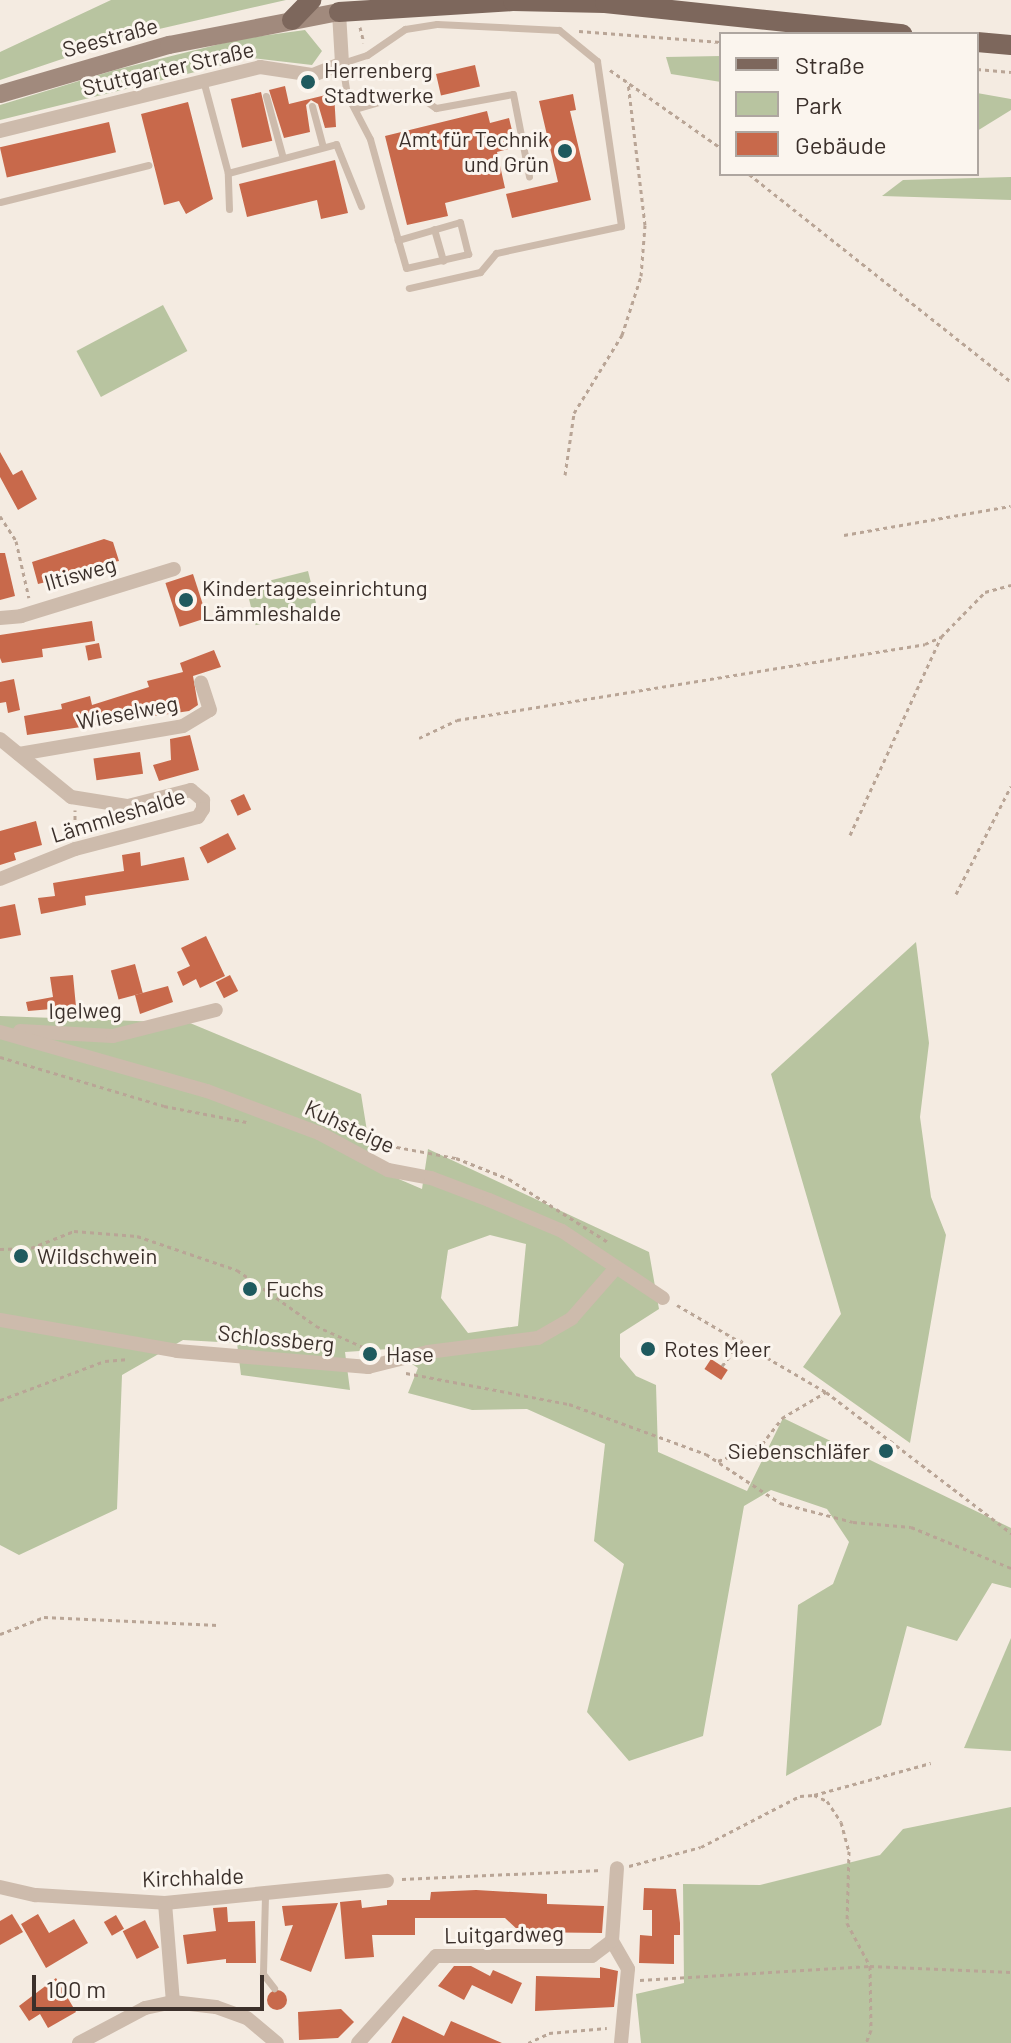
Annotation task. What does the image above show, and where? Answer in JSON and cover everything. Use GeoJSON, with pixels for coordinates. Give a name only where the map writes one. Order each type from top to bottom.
{"type":"FeatureCollection","features":[{"type":"Feature","properties":{"kind":"main road"},"geometry":{"type":"LineString","coordinates":[[292,20],[311,0]]}},
{"type":"Feature","properties":{"kind":"main road","name":"Seestraße"},"geometry":{"type":"LineString","coordinates":[[0,94],[157,48],[292,20],[337,4],[605,3],[883,32]]}},
{"type":"Feature","properties":{"kind":"main road"},"geometry":{"type":"LineString","coordinates":[[979,42],[1011,45]]}},
{"type":"Feature","properties":{"kind":"street"},"geometry":{"type":"LineString","coordinates":[[337,4],[342,63]]}},
{"type":"Feature","properties":{"kind":"street","name":"Stuttgarter Straße"},"geometry":{"type":"LineString","coordinates":[[0,131],[260,67],[313,75],[342,63]]}},
{"type":"Feature","properties":{"kind":"street","name":"Iltisweg"},"geometry":{"type":"LineString","coordinates":[[0,618],[174,569]]}},
{"type":"Feature","properties":{"kind":"street","name":"Wieselweg"},"geometry":{"type":"LineString","coordinates":[[19,754],[183,726],[210,710],[201,682]]}},
{"type":"Feature","properties":{"kind":"street","name":"Lämmleshalde"},"geometry":{"type":"LineString","coordinates":[[0,739],[75,798],[128,806],[191,790],[203,800],[203,809],[198,817],[75,849],[0,879]]}},
{"type":"Feature","properties":{"kind":"street","name":"Igelweg"},"geometry":{"type":"LineString","coordinates":[[0,1031],[113,1036],[216,1010]]}},
{"type":"Feature","properties":{"kind":"street","name":"Kuhsteige"},"geometry":{"type":"LineString","coordinates":[[0,1031],[207,1091],[306,1128],[388,1170],[431,1178],[562,1231],[614,1270],[663,1298]]}},
{"type":"Feature","properties":{"kind":"street","name":"Schlossberg"},"geometry":{"type":"LineString","coordinates":[[0,1320],[177,1351],[349,1368],[391,1363],[441,1349],[538,1338],[572,1318],[614,1270]]}},
{"type":"Feature","properties":{"kind":"street"},"geometry":{"type":"LineString","coordinates":[[617,1868],[612,1941],[628,1969],[621,2043]]}},
{"type":"Feature","properties":{"kind":"street","name":"Kirchhalde"},"geometry":{"type":"LineString","coordinates":[[0,1887],[36,1895],[165,1903],[265,1896],[387,1881]]}},
{"type":"Feature","properties":{"kind":"street"},"geometry":{"type":"LineString","coordinates":[[165,1903],[173,2002]]}},
{"type":"Feature","properties":{"kind":"street","name":"Luitgardweg"},"geometry":{"type":"LineString","coordinates":[[358,2043],[436,1956],[592,1956],[612,1941]]}},
{"type":"Feature","properties":{"kind":"street"},"geometry":{"type":"LineString","coordinates":[[79,2043],[145,2008],[173,2002],[216,2007],[247,2018],[277,2043]]}},
{"type":"Feature","properties":{"kind":"lane"},"geometry":{"type":"LineString","coordinates":[[398,240],[460,222],[468,254],[406,268],[398,240],[370,139],[355,109],[342,63],[367,55],[405,29],[437,24],[559,30],[597,61],[621,226],[496,253],[480,272],[409,288]]}},
{"type":"Feature","properties":{"kind":"lane"},"geometry":{"type":"LineString","coordinates":[[203,80],[228,173],[229,209]]}},
{"type":"Feature","properties":{"kind":"lane"},"geometry":{"type":"LineString","coordinates":[[355,109],[413,92],[436,108],[513,94],[529,176]]}},
{"type":"Feature","properties":{"kind":"lane"},"geometry":{"type":"LineString","coordinates":[[266,96],[283,158]]}},
{"type":"Feature","properties":{"kind":"lane"},"geometry":{"type":"LineString","coordinates":[[312,106],[323,147]]}},
{"type":"Feature","properties":{"kind":"lane"},"geometry":{"type":"LineString","coordinates":[[228,173],[336,144],[361,206]]}},
{"type":"Feature","properties":{"kind":"lane"},"geometry":{"type":"LineString","coordinates":[[0,202],[148,165]]}},
{"type":"Feature","properties":{"kind":"lane"},"geometry":{"type":"LineString","coordinates":[[434,229],[443,261]]}},
{"type":"Feature","properties":{"kind":"lane"},"geometry":{"type":"LineString","coordinates":[[265,1896],[263,1974],[274,1988]]}},
{"type":"Feature","properties":{"kind":"path"},"geometry":{"type":"LineString","coordinates":[[559,30],[719,42]]}},
{"type":"Feature","properties":{"kind":"path"},"geometry":{"type":"LineString","coordinates":[[597,61],[719,147]]}},
{"type":"Feature","properties":{"kind":"path"},"geometry":{"type":"LineString","coordinates":[[979,69],[1011,72]]}},
{"type":"Feature","properties":{"kind":"path"},"geometry":{"type":"LineString","coordinates":[[565,475],[574,413],[622,335],[641,276],[645,225],[628,82]]}},
{"type":"Feature","properties":{"kind":"path"},"geometry":{"type":"LineString","coordinates":[[752,176],[1011,382]]}},
{"type":"Feature","properties":{"kind":"path"},"geometry":{"type":"LineString","coordinates":[[844,535],[1011,506]]}},
{"type":"Feature","properties":{"kind":"path"},"geometry":{"type":"LineString","coordinates":[[0,516],[16,541],[31,610]]}},
{"type":"Feature","properties":{"kind":"path"},"geometry":{"type":"LineString","coordinates":[[850,835],[941,637],[985,592],[1011,585]]}},
{"type":"Feature","properties":{"kind":"path"},"geometry":{"type":"LineString","coordinates":[[419,738],[457,720],[925,644],[941,637]]}},
{"type":"Feature","properties":{"kind":"path"},"geometry":{"type":"LineString","coordinates":[[956,894],[1011,786]]}},
{"type":"Feature","properties":{"kind":"path"},"geometry":{"type":"LineString","coordinates":[[75,798],[75,849]]}},
{"type":"Feature","properties":{"kind":"path"},"geometry":{"type":"LineString","coordinates":[[0,1057],[164,1106],[251,1122]]}},
{"type":"Feature","properties":{"kind":"path"},"geometry":{"type":"LineString","coordinates":[[0,1249],[31,1248],[74,1231],[137,1236],[237,1270],[316,1326],[391,1363],[402,1373],[569,1404],[718,1461],[780,1503],[853,1522],[911,1527],[1011,1568]]}},
{"type":"Feature","properties":{"kind":"path"},"geometry":{"type":"LineString","coordinates":[[663,1298],[742,1340],[826,1392],[1011,1533]]}},
{"type":"Feature","properties":{"kind":"path"},"geometry":{"type":"LineString","coordinates":[[722,1366],[742,1340]]}},
{"type":"Feature","properties":{"kind":"path"},"geometry":{"type":"LineString","coordinates":[[0,1400],[105,1361],[143,1357]]}},
{"type":"Feature","properties":{"kind":"path"},"geometry":{"type":"LineString","coordinates":[[718,1461],[762,1444],[782,1418],[826,1392]]}},
{"type":"Feature","properties":{"kind":"path"},"geometry":{"type":"LineString","coordinates":[[0,1634],[44,1617],[218,1625]]}},
{"type":"Feature","properties":{"kind":"path"},"geometry":{"type":"LineString","coordinates":[[387,1881],[617,1868],[701,1847],[800,1796],[814,1795],[931,1763]]}},
{"type":"Feature","properties":{"kind":"path"},"geometry":{"type":"LineString","coordinates":[[814,1795],[827,1801],[841,1822],[849,1851],[847,1923],[870,1966],[871,2030],[866,2043]]}},
{"type":"Feature","properties":{"kind":"path"},"geometry":{"type":"LineString","coordinates":[[627,1981],[870,1966],[1011,1972]]}},
{"type":"Feature","properties":{"kind":"path"},"geometry":{"type":"LineString","coordinates":[[528,2043],[549,2033],[623,2027]]}},
{"type":"Feature","properties":{"kind":"green space"},"geometry":{"type":"Polygon","coordinates":[[[111,0],[286,0],[133,35],[0,80],[0,52],[111,0]]]}},
{"type":"Feature","properties":{"kind":"green space"},"geometry":{"type":"Polygon","coordinates":[[[305,30],[322,51],[312,65],[252,58],[0,120],[0,105],[115,70],[240,39],[305,30]]]}},
{"type":"Feature","properties":{"kind":"green space"},"geometry":{"type":"Polygon","coordinates":[[[719,56],[719,82],[671,74],[666,57],[719,56]]]}},
{"type":"Feature","properties":{"kind":"green space"},"geometry":{"type":"Polygon","coordinates":[[[979,93],[1011,99],[1011,110],[979,130],[979,93]]]}},
{"type":"Feature","properties":{"kind":"green space"},"geometry":{"type":"Polygon","coordinates":[[[1011,177],[1011,200],[882,196],[903,180],[1011,177]]]}},
{"type":"Feature","properties":{"kind":"green space"},"geometry":{"type":"Polygon","coordinates":[[[163,305],[187,351],[101,397],[76,351],[163,305]]]}},
{"type":"Feature","properties":{"kind":"green space"},"geometry":{"type":"Polygon","coordinates":[[[308,571],[318,610],[256,625],[246,586],[308,571]]]}},
{"type":"Feature","properties":{"kind":"green space"},"geometry":{"type":"Polygon","coordinates":[[[916,942],[929,1043],[920,1117],[931,1197],[946,1235],[910,1443],[803,1367],[841,1314],[771,1074],[916,942]]]}},
{"type":"Feature","properties":{"kind":"green space"},"geometry":{"type":"Polygon","coordinates":[[[0,1016],[190,1023],[361,1094],[373,1168],[422,1189],[428,1149],[649,1252],[659,1309],[620,1334],[620,1357],[636,1376],[656,1385],[658,1452],[747,1491],[783,1418],[1011,1528],[1011,1588],[992,1583],[957,1641],[907,1626],[881,1725],[786,1776],[798,1605],[833,1584],[849,1542],[827,1509],[771,1490],[744,1506],[703,1736],[629,1761],[587,1712],[624,1564],[594,1541],[605,1444],[527,1409],[472,1410],[408,1393],[418,1368],[389,1349],[345,1352],[350,1390],[241,1375],[237,1343],[183,1340],[122,1375],[117,1509],[19,1555],[0,1545],[0,1016]],[[490,1235],[448,1250],[441,1298],[468,1333],[518,1326],[526,1244],[490,1235]]]}},
{"type":"Feature","properties":{"kind":"green space"},"geometry":{"type":"Polygon","coordinates":[[[1011,1638],[1011,1751],[964,1748],[1011,1638]]]}},
{"type":"Feature","properties":{"kind":"green space"},"geometry":{"type":"Polygon","coordinates":[[[1011,1807],[1011,2043],[641,2043],[636,1994],[684,1983],[683,1884],[760,1885],[880,1855],[903,1829],[1011,1807]]]}},
{"type":"Feature","properties":{"kind":"building"},"geometry":{"type":"Polygon","coordinates":[[[475,65],[480,86],[441,95],[436,74],[475,65]]]}},
{"type":"Feature","properties":{"kind":"building"},"geometry":{"type":"Polygon","coordinates":[[[285,86],[289,104],[334,93],[336,127],[325,128],[318,104],[311,100],[306,105],[310,132],[284,138],[269,90],[285,86]]]}},
{"type":"Feature","properties":{"kind":"building"},"geometry":{"type":"Polygon","coordinates":[[[261,92],[272,141],[242,148],[231,99],[261,92]]]}},
{"type":"Feature","properties":{"kind":"building"},"geometry":{"type":"Polygon","coordinates":[[[573,94],[576,110],[570,111],[591,200],[512,218],[506,194],[558,182],[539,101],[573,94]]]}},
{"type":"Feature","properties":{"kind":"building"},"geometry":{"type":"Polygon","coordinates":[[[188,102],[213,199],[186,214],[179,201],[164,205],[141,114],[188,102]]]}},
{"type":"Feature","properties":{"kind":"building"},"geometry":{"type":"Polygon","coordinates":[[[487,111],[490,123],[509,118],[516,147],[497,152],[505,188],[445,203],[448,216],[407,225],[385,136],[487,111]]]}},
{"type":"Feature","properties":{"kind":"building"},"geometry":{"type":"Polygon","coordinates":[[[109,122],[116,152],[7,177],[0,147],[109,122]]]}},
{"type":"Feature","properties":{"kind":"building"},"geometry":{"type":"Polygon","coordinates":[[[335,160],[348,213],[321,219],[317,200],[247,217],[239,184],[335,160]]]}},
{"type":"Feature","properties":{"kind":"building"},"geometry":{"type":"Polygon","coordinates":[[[0,452],[13,475],[22,470],[37,499],[18,510],[0,477],[0,452]]]}},
{"type":"Feature","properties":{"kind":"building"},"geometry":{"type":"Polygon","coordinates":[[[104,539],[113,542],[119,561],[73,570],[74,575],[38,584],[32,562],[104,539]]]}},
{"type":"Feature","properties":{"kind":"building"},"geometry":{"type":"Polygon","coordinates":[[[0,553],[5,553],[15,596],[0,600],[0,553]]]}},
{"type":"Feature","properties":{"kind":"building","name":"Kindertageseinrichtung Lämmleshalde"},"geometry":{"type":"Polygon","coordinates":[[[193,574],[207,618],[180,627],[165,583],[193,574]]]}},
{"type":"Feature","properties":{"kind":"building"},"geometry":{"type":"Polygon","coordinates":[[[92,621],[95,641],[42,649],[43,657],[2,663],[0,635],[92,621]]]}},
{"type":"Feature","properties":{"kind":"building"},"geometry":{"type":"Polygon","coordinates":[[[99,643],[102,658],[88,660],[85,646],[99,643]]]}},
{"type":"Feature","properties":{"kind":"building"},"geometry":{"type":"Polygon","coordinates":[[[214,650],[221,667],[193,676],[198,705],[189,711],[27,735],[24,716],[62,709],[61,704],[90,696],[92,705],[149,687],[147,681],[183,672],[180,663],[214,650]]]}},
{"type":"Feature","properties":{"kind":"building"},"geometry":{"type":"Polygon","coordinates":[[[14,679],[20,710],[8,713],[6,702],[0,703],[0,682],[14,679]]]}},
{"type":"Feature","properties":{"kind":"building"},"geometry":{"type":"Polygon","coordinates":[[[190,735],[199,770],[159,781],[153,765],[171,760],[170,739],[190,735]]]}},
{"type":"Feature","properties":{"kind":"building"},"geometry":{"type":"Polygon","coordinates":[[[140,752],[143,774],[97,780],[93,759],[140,752]]]}},
{"type":"Feature","properties":{"kind":"building"},"geometry":{"type":"Polygon","coordinates":[[[244,794],[251,809],[238,816],[230,800],[244,794]]]}},
{"type":"Feature","properties":{"kind":"building"},"geometry":{"type":"Polygon","coordinates":[[[36,821],[42,845],[14,853],[16,860],[0,865],[0,831],[36,821]]]}},
{"type":"Feature","properties":{"kind":"building"},"geometry":{"type":"Polygon","coordinates":[[[228,833],[236,849],[208,864],[199,848],[228,833]]]}},
{"type":"Feature","properties":{"kind":"building"},"geometry":{"type":"Polygon","coordinates":[[[140,852],[141,866],[184,857],[189,880],[85,896],[86,905],[41,914],[38,898],[55,896],[53,883],[124,871],[122,855],[140,852]]]}},
{"type":"Feature","properties":{"kind":"building"},"geometry":{"type":"Polygon","coordinates":[[[15,904],[21,935],[0,939],[0,907],[15,904]]]}},
{"type":"Feature","properties":{"kind":"building"},"geometry":{"type":"Polygon","coordinates":[[[206,936],[225,976],[200,988],[196,979],[183,986],[177,972],[190,966],[181,948],[206,936]]]}},
{"type":"Feature","properties":{"kind":"building"},"geometry":{"type":"Polygon","coordinates":[[[135,964],[143,993],[119,999],[111,970],[135,964]]]}},
{"type":"Feature","properties":{"kind":"building"},"geometry":{"type":"Polygon","coordinates":[[[73,975],[76,1007],[28,1011],[26,1002],[53,997],[50,977],[73,975]]]}},
{"type":"Feature","properties":{"kind":"building"},"geometry":{"type":"Polygon","coordinates":[[[230,975],[238,991],[224,998],[216,982],[230,975]]]}},
{"type":"Feature","properties":{"kind":"building"},"geometry":{"type":"Polygon","coordinates":[[[168,986],[173,1002],[140,1014],[135,995],[168,986]]]}},
{"type":"Feature","properties":{"kind":"building"},"geometry":{"type":"Polygon","coordinates":[[[711,1359],[728,1370],[721,1380],[704,1369],[711,1359]]]}},
{"type":"Feature","properties":{"kind":"building"},"geometry":{"type":"Polygon","coordinates":[[[644,1888],[676,1889],[680,1935],[674,1935],[674,1964],[639,1963],[640,1935],[652,1936],[652,1910],[643,1910],[644,1888]]]}},
{"type":"Feature","properties":{"kind":"building"},"geometry":{"type":"Polygon","coordinates":[[[476,1890],[547,1894],[547,1904],[604,1906],[602,1933],[520,1932],[505,1918],[415,1918],[415,1935],[372,1935],[374,1957],[345,1959],[340,1902],[361,1900],[362,1908],[387,1905],[387,1900],[430,1900],[431,1892],[476,1890]]]}},
{"type":"Feature","properties":{"kind":"building"},"geometry":{"type":"Polygon","coordinates":[[[338,1903],[311,1972],[280,1960],[293,1925],[285,1926],[282,1906],[338,1903]]]}},
{"type":"Feature","properties":{"kind":"building"},"geometry":{"type":"Polygon","coordinates":[[[227,1907],[228,1922],[255,1921],[256,1963],[226,1963],[226,1959],[187,1964],[183,1935],[216,1931],[213,1908],[227,1907]]]}},
{"type":"Feature","properties":{"kind":"building"},"geometry":{"type":"Polygon","coordinates":[[[12,1914],[23,1932],[0,1945],[0,1921],[12,1914]]]}},
{"type":"Feature","properties":{"kind":"building"},"geometry":{"type":"Polygon","coordinates":[[[38,1914],[49,1933],[74,1919],[88,1943],[46,1968],[21,1924],[38,1914]]]}},
{"type":"Feature","properties":{"kind":"building"},"geometry":{"type":"Polygon","coordinates":[[[116,1915],[124,1929],[112,1936],[104,1922],[116,1915]]]}},
{"type":"Feature","properties":{"kind":"building"},"geometry":{"type":"Polygon","coordinates":[[[145,1920],[159,1948],[137,1959],[123,1931],[145,1920]]]}},
{"type":"Feature","properties":{"kind":"building"},"geometry":{"type":"Polygon","coordinates":[[[454,1966],[471,1966],[490,1976],[493,1970],[522,1983],[512,2004],[472,1985],[464,2000],[438,1986],[454,1966]]]}},
{"type":"Feature","properties":{"kind":"building"},"geometry":{"type":"Polygon","coordinates":[[[600,1967],[618,1971],[614,2007],[535,2011],[536,1976],[600,1978],[600,1967]]]}},
{"type":"Feature","properties":{"kind":"building"},"geometry":{"type":"Polygon","coordinates":[[[56,1978],[76,2012],[48,2028],[40,2014],[29,2021],[19,2006],[56,1978]]]}},
{"type":"Feature","properties":{"kind":"building"},"geometry":{"type":"Polygon","coordinates":[[[277,1990],[284,1993],[287,2000],[284,2007],[277,2010],[270,2007],[267,2000],[270,1993],[277,1990]]]}},
{"type":"Feature","properties":{"kind":"building"},"geometry":{"type":"Polygon","coordinates":[[[341,2009],[354,2022],[338,2038],[299,2040],[298,2012],[341,2009]]]}},
{"type":"Feature","properties":{"kind":"building"},"geometry":{"type":"Polygon","coordinates":[[[403,2016],[444,2036],[451,2021],[502,2043],[391,2043],[403,2016]]]}},
{"type":"Feature","properties":{"kind":"place","name":"Herrenberg Stadtwerke"},"geometry":{"type":"Point","coordinates":[308,82]}},
{"type":"Feature","properties":{"kind":"place","name":"Amt für Technik und Grün"},"geometry":{"type":"Point","coordinates":[565,151]}},
{"type":"Feature","properties":{"kind":"place","name":"Kindertageseinrichtung Lämmleshalde"},"geometry":{"type":"Point","coordinates":[186,600]}},
{"type":"Feature","properties":{"kind":"place","name":"Wildschwein"},"geometry":{"type":"Point","coordinates":[21,1256]}},
{"type":"Feature","properties":{"kind":"place","name":"Fuchs"},"geometry":{"type":"Point","coordinates":[250,1289]}},
{"type":"Feature","properties":{"kind":"place","name":"Rotes Meer"},"geometry":{"type":"Point","coordinates":[648,1349]}},
{"type":"Feature","properties":{"kind":"place","name":"Hase"},"geometry":{"type":"Point","coordinates":[370,1354]}},
{"type":"Feature","properties":{"kind":"place","name":"Siebenschläfer"},"geometry":{"type":"Point","coordinates":[886,1451]}}]}
